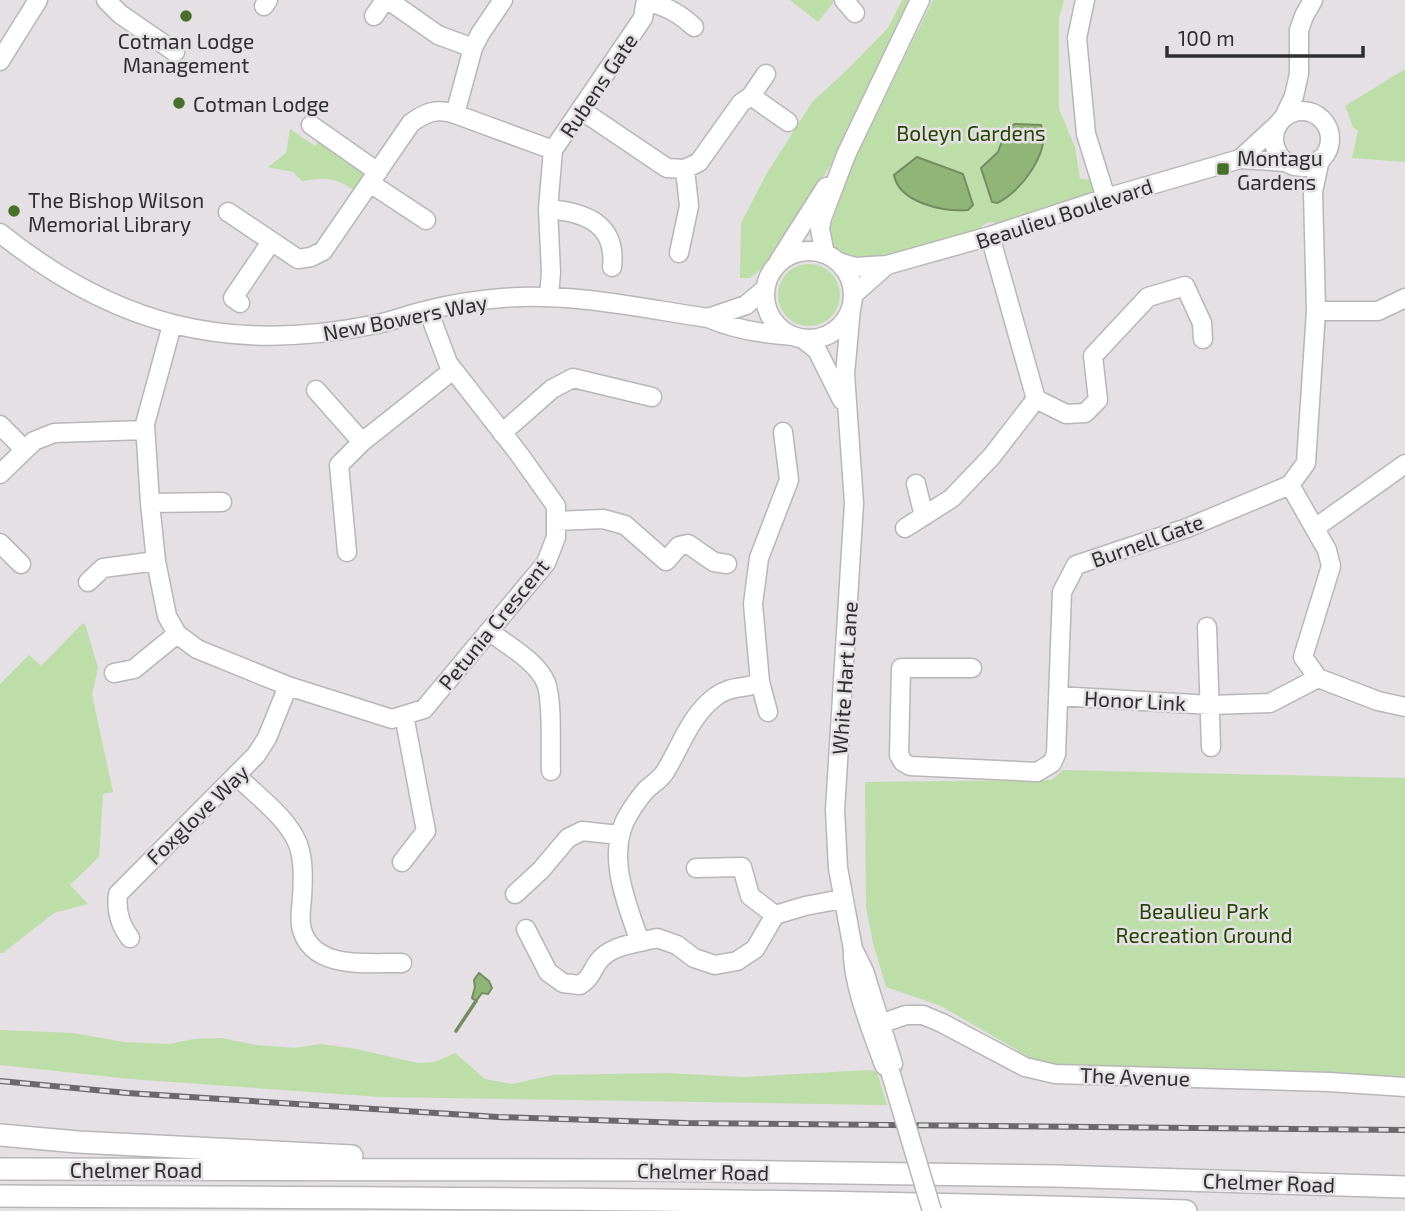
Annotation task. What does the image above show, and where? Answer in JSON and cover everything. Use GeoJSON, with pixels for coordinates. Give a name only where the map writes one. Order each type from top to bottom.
{"type":"FeatureCollection","features":[{"type":"Feature","properties":{"kind":"main road"},"geometry":{"type":"LineString","coordinates":[[0,1135],[78,1142],[644,1170]]}},
{"type":"Feature","properties":{"kind":"main road","name":"Chelmer Road"},"geometry":{"type":"LineString","coordinates":[[0,1169],[644,1170],[1056,1176],[1405,1187]]}},
{"type":"Feature","properties":{"kind":"main road","name":"Chelmer Road"},"geometry":{"type":"LineString","coordinates":[[0,1196],[671,1200],[1186,1211]]}},
{"type":"Feature","properties":{"kind":"main road"},"geometry":{"type":"LineString","coordinates":[[564,1211],[671,1200]]}},
{"type":"Feature","properties":{"kind":"street"},"geometry":{"type":"LineString","coordinates":[[0,61],[38,0]]}},
{"type":"Feature","properties":{"kind":"street"},"geometry":{"type":"LineString","coordinates":[[106,0],[120,14],[175,52]]}},
{"type":"Feature","properties":{"kind":"street"},"geometry":{"type":"LineString","coordinates":[[374,16],[386,0],[438,35],[473,48]]}},
{"type":"Feature","properties":{"kind":"street"},"geometry":{"type":"LineString","coordinates":[[455,114],[473,48],[503,0]]}},
{"type":"Feature","properties":{"kind":"street"},"geometry":{"type":"LineString","coordinates":[[846,155],[775,267],[765,289],[769,314],[780,328],[798,337],[817,338],[831,333],[843,323],[852,302],[850,278],[832,258],[820,229],[822,218],[846,155],[920,0]]}},
{"type":"Feature","properties":{"kind":"street"},"geometry":{"type":"LineString","coordinates":[[1085,0],[1077,38],[1086,134],[1106,198]]}},
{"type":"Feature","properties":{"kind":"street"},"geometry":{"type":"LineString","coordinates":[[1312,217],[1306,193],[1289,163],[1279,155],[1274,142],[1281,120],[1294,96],[1299,74],[1299,30],[1313,0]]}},
{"type":"Feature","properties":{"kind":"street","name":"Rubens Gate"},"geometry":{"type":"LineString","coordinates":[[549,296],[551,272],[548,209],[553,150],[643,18],[646,1],[681,15],[694,27]]}},
{"type":"Feature","properties":{"kind":"street"},"geometry":{"type":"LineString","coordinates":[[581,110],[667,168],[685,169],[699,162],[741,103],[751,96],[766,74]]}},
{"type":"Feature","properties":{"kind":"street"},"geometry":{"type":"LineString","coordinates":[[1299,74],[1305,95],[1325,123],[1329,138],[1328,147],[1320,159],[1313,192],[1316,311],[1306,463],[1290,485],[1327,550],[1331,566],[1303,657],[1318,678],[1378,701],[1405,707]]}},
{"type":"Feature","properties":{"kind":"street"},"geometry":{"type":"LineString","coordinates":[[751,96],[788,122]]}},
{"type":"Feature","properties":{"kind":"street"},"geometry":{"type":"LineString","coordinates":[[228,212],[298,258],[311,257],[323,251],[411,123],[426,113],[442,110],[553,150]]}},
{"type":"Feature","properties":{"kind":"street"},"geometry":{"type":"LineString","coordinates":[[1281,120],[1299,111],[1318,116]]}},
{"type":"Feature","properties":{"kind":"street","name":"Beaulieu Boulevard"},"geometry":{"type":"LineString","coordinates":[[1240,159],[1281,120]]}},
{"type":"Feature","properties":{"kind":"street"},"geometry":{"type":"LineString","coordinates":[[311,125],[426,220]]}},
{"type":"Feature","properties":{"kind":"street","name":"Beaulieu Boulevard"},"geometry":{"type":"LineString","coordinates":[[832,258],[855,267],[887,265],[1240,159],[1289,163]]}},
{"type":"Feature","properties":{"kind":"street"},"geometry":{"type":"LineString","coordinates":[[1289,163],[1305,166],[1320,159]]}},
{"type":"Feature","properties":{"kind":"street"},"geometry":{"type":"LineString","coordinates":[[679,253],[689,206],[685,169]]}},
{"type":"Feature","properties":{"kind":"street"},"geometry":{"type":"LineString","coordinates":[[548,209],[586,216],[605,231],[614,251],[612,267]]}},
{"type":"Feature","properties":{"kind":"street","name":"New Bowers Way"},"geometry":{"type":"LineString","coordinates":[[0,233],[83,290],[120,307],[172,325],[211,333],[251,337],[314,335],[375,325],[428,310],[502,298],[549,296],[708,317],[727,327],[798,337]]}},
{"type":"Feature","properties":{"kind":"street"},"geometry":{"type":"LineString","coordinates":[[990,236],[1036,399],[1066,414],[1085,413],[1098,400],[1093,356],[1148,297],[1185,286],[1202,323],[1203,339]]}},
{"type":"Feature","properties":{"kind":"street"},"geometry":{"type":"LineString","coordinates":[[240,303],[233,298],[271,242]]}},
{"type":"Feature","properties":{"kind":"street"},"geometry":{"type":"LineString","coordinates":[[775,267],[783,259],[796,253],[809,251],[832,258]]}},
{"type":"Feature","properties":{"kind":"street","name":"Beaulieu Boulevard"},"geometry":{"type":"LineString","coordinates":[[852,302],[887,265]]}},
{"type":"Feature","properties":{"kind":"street","name":"New Bowers Way"},"geometry":{"type":"LineString","coordinates":[[708,317],[746,305],[765,289]]}},
{"type":"Feature","properties":{"kind":"street"},"geometry":{"type":"LineString","coordinates":[[1316,311],[1378,311],[1405,298]]}},
{"type":"Feature","properties":{"kind":"street","name":"White Hart Lane"},"geometry":{"type":"LineString","coordinates":[[852,302],[845,374],[854,503],[835,810],[842,900],[853,949],[864,971],[893,1064],[890,1071]]}},
{"type":"Feature","properties":{"kind":"street"},"geometry":{"type":"LineString","coordinates":[[428,310],[448,363],[556,506],[556,521],[603,519],[625,525],[666,561],[679,545],[688,544],[714,562],[727,564]]}},
{"type":"Feature","properties":{"kind":"street"},"geometry":{"type":"LineString","coordinates":[[172,325],[145,424],[156,561],[164,606],[177,634],[197,649],[288,686],[392,719],[404,715],[426,831],[402,862]]}},
{"type":"Feature","properties":{"kind":"street","name":"White Hart Lane"},"geometry":{"type":"LineString","coordinates":[[798,337],[817,350],[846,406]]}},
{"type":"Feature","properties":{"kind":"street"},"geometry":{"type":"LineString","coordinates":[[347,552],[339,465],[362,442],[453,370]]}},
{"type":"Feature","properties":{"kind":"street"},"geometry":{"type":"LineString","coordinates":[[502,433],[552,389],[573,378],[652,397]]}},
{"type":"Feature","properties":{"kind":"street"},"geometry":{"type":"LineString","coordinates":[[316,390],[362,442]]}},
{"type":"Feature","properties":{"kind":"street"},"geometry":{"type":"LineString","coordinates":[[905,528],[952,498],[992,456],[1036,399]]}},
{"type":"Feature","properties":{"kind":"street"},"geometry":{"type":"LineString","coordinates":[[0,425],[24,450]]}},
{"type":"Feature","properties":{"kind":"street"},"geometry":{"type":"LineString","coordinates":[[0,474],[34,441],[54,433],[145,430]]}},
{"type":"Feature","properties":{"kind":"street"},"geometry":{"type":"LineString","coordinates":[[768,712],[760,682],[753,604],[759,558],[789,480],[783,432]]}},
{"type":"Feature","properties":{"kind":"street"},"geometry":{"type":"LineString","coordinates":[[1315,528],[1405,464]]}},
{"type":"Feature","properties":{"kind":"street"},"geometry":{"type":"LineString","coordinates":[[916,484],[924,516]]}},
{"type":"Feature","properties":{"kind":"street","name":"Burnell Gate"},"geometry":{"type":"LineString","coordinates":[[972,668],[901,668],[899,755],[903,762],[910,765],[1037,772],[1052,763],[1056,754],[1062,592],[1076,565],[1187,527],[1290,485]]}},
{"type":"Feature","properties":{"kind":"street"},"geometry":{"type":"LineString","coordinates":[[150,503],[222,502]]}},
{"type":"Feature","properties":{"kind":"street","name":"Petunia Crescent"},"geometry":{"type":"LineString","coordinates":[[404,715],[424,709],[545,563],[556,537],[556,521]]}},
{"type":"Feature","properties":{"kind":"street"},"geometry":{"type":"LineString","coordinates":[[0,543],[21,564]]}},
{"type":"Feature","properties":{"kind":"street"},"geometry":{"type":"LineString","coordinates":[[88,582],[103,568],[156,561]]}},
{"type":"Feature","properties":{"kind":"street","name":"Honor Link"},"geometry":{"type":"LineString","coordinates":[[1207,627],[1211,747]]}},
{"type":"Feature","properties":{"kind":"street"},"geometry":{"type":"LineString","coordinates":[[489,631],[534,667],[546,683],[551,771]]}},
{"type":"Feature","properties":{"kind":"street"},"geometry":{"type":"LineString","coordinates":[[114,673],[134,668],[177,634]]}},
{"type":"Feature","properties":{"kind":"street","name":"Honor Link"},"geometry":{"type":"LineString","coordinates":[[1058,696],[1211,705],[1270,703],[1318,678]]}},
{"type":"Feature","properties":{"kind":"street"},"geometry":{"type":"LineString","coordinates":[[640,942],[622,886],[618,859],[619,835],[628,815],[645,791],[663,776],[698,712],[717,695],[735,686],[755,685],[760,682]]}},
{"type":"Feature","properties":{"kind":"street","name":"Foxglove Way"},"geometry":{"type":"LineString","coordinates":[[130,938],[120,919],[118,894],[237,776],[263,746],[288,686]]}},
{"type":"Feature","properties":{"kind":"street"},"geometry":{"type":"LineString","coordinates":[[237,776],[281,820],[298,844],[303,868],[300,923],[306,940],[313,948],[331,959],[402,963]]}},
{"type":"Feature","properties":{"kind":"street"},"geometry":{"type":"LineString","coordinates":[[515,894],[541,870],[568,838],[582,831],[619,835]]}},
{"type":"Feature","properties":{"kind":"street"},"geometry":{"type":"LineString","coordinates":[[696,868],[741,867],[750,896],[775,915]]}},
{"type":"Feature","properties":{"kind":"street"},"geometry":{"type":"LineString","coordinates":[[526,929],[548,972],[563,983],[580,985],[592,977],[597,963],[608,952],[657,938],[677,945],[694,958],[715,965],[737,961],[755,949],[775,915],[805,906],[842,900]]}},
{"type":"Feature","properties":{"kind":"street","name":"White Hart Lane"},"geometry":{"type":"LineString","coordinates":[[853,949],[852,961],[867,1014],[884,1065],[890,1071],[932,1211]]}},
{"type":"Feature","properties":{"kind":"street","name":"The Avenue"},"geometry":{"type":"LineString","coordinates":[[880,1024],[906,1015],[923,1015],[1026,1067],[1055,1074],[1315,1081],[1405,1087]]}},
{"type":"Feature","properties":{"kind":"green space"},"geometry":{"type":"Polygon","coordinates":[[[790,0],[833,0],[833,3],[818,22],[790,0]]]}},
{"type":"Feature","properties":{"kind":"green space"},"geometry":{"type":"Polygon","coordinates":[[[902,0],[912,0],[842,147],[768,264],[750,278],[740,278],[741,223],[767,173],[813,101],[888,28],[902,0]]]}},
{"type":"Feature","properties":{"kind":"green space","name":"Boleyn Gardens"},"geometry":{"type":"Polygon","coordinates":[[[933,0],[1064,0],[1059,18],[1059,109],[1075,147],[1080,179],[1093,180],[1097,195],[998,225],[993,222],[986,223],[974,234],[931,248],[857,262],[846,259],[834,252],[830,228],[853,162],[933,0]]]}},
{"type":"Feature","properties":{"kind":"green space"},"geometry":{"type":"Polygon","coordinates":[[[1405,69],[1405,162],[1352,158],[1358,131],[1353,127],[1345,106],[1405,69]]]}},
{"type":"Feature","properties":{"kind":"green space"},"geometry":{"type":"Polygon","coordinates":[[[290,129],[315,146],[321,137],[368,169],[354,190],[329,179],[302,181],[293,172],[268,167],[286,153],[290,129]]]}},
{"type":"Feature","properties":{"kind":"green space"},"geometry":{"type":"Polygon","coordinates":[[[809,264],[821,266],[831,273],[838,283],[838,307],[831,317],[821,324],[809,326],[797,324],[787,317],[780,307],[778,295],[780,283],[787,273],[797,266],[809,264]]]}},
{"type":"Feature","properties":{"kind":"green space"},"geometry":{"type":"Polygon","coordinates":[[[83,623],[98,668],[92,695],[113,792],[103,794],[99,857],[70,885],[88,904],[54,913],[0,953],[0,684],[29,655],[41,666],[83,623]]]}},
{"type":"Feature","properties":{"kind":"green space","name":"Beaulieu Park Recreation Ground"},"geometry":{"type":"Polygon","coordinates":[[[1063,770],[1405,778],[1405,1076],[1068,1067],[1036,1061],[941,1006],[886,987],[866,907],[865,782],[1052,780],[1063,770]]]}},
{"type":"Feature","properties":{"kind":"green space"},"geometry":{"type":"Polygon","coordinates":[[[0,1030],[73,1033],[124,1042],[169,1044],[194,1039],[221,1038],[256,1045],[295,1048],[320,1044],[418,1063],[435,1062],[455,1053],[485,1079],[512,1084],[553,1075],[665,1073],[744,1077],[870,1070],[877,1072],[887,1105],[380,1097],[131,1079],[0,1065],[0,1030]]]}},
{"type":"Feature","properties":{"kind":"shaded area"},"geometry":{"type":"Polygon","coordinates":[[[1015,124],[1041,125],[1042,147],[1024,181],[1006,198],[997,203],[992,202],[981,168],[998,152],[1007,128],[1015,124]]]}},
{"type":"Feature","properties":{"kind":"shaded area"},"geometry":{"type":"Polygon","coordinates":[[[917,157],[963,174],[973,205],[968,210],[935,207],[904,193],[894,175],[917,157]]]}},
{"type":"Feature","properties":{"kind":"shaded area"},"geometry":{"type":"Polygon","coordinates":[[[479,973],[489,981],[492,988],[488,994],[482,993],[476,1001],[472,998],[474,980],[479,973]]]}},
{"type":"Feature","properties":{"kind":"waterway"},"geometry":{"type":"LineString","coordinates":[[456,1031],[476,1001]]}},
{"type":"Feature","properties":{"kind":"railway"},"geometry":{"type":"LineString","coordinates":[[0,1081],[127,1093],[498,1117],[686,1123],[1405,1130]]}},
{"type":"Feature","properties":{"kind":"place","name":"Cotman Lodge Management"},"geometry":{"type":"Point","coordinates":[186,16]}},
{"type":"Feature","properties":{"kind":"place","name":"Cotman Lodge"},"geometry":{"type":"Point","coordinates":[179,103]}},
{"type":"Feature","properties":{"kind":"place","name":"Montagu Gardens"},"geometry":{"type":"Point","coordinates":[1223,169]}},
{"type":"Feature","properties":{"kind":"place","name":"The Bishop Wilson Memorial Library"},"geometry":{"type":"Point","coordinates":[14,211]}}]}
